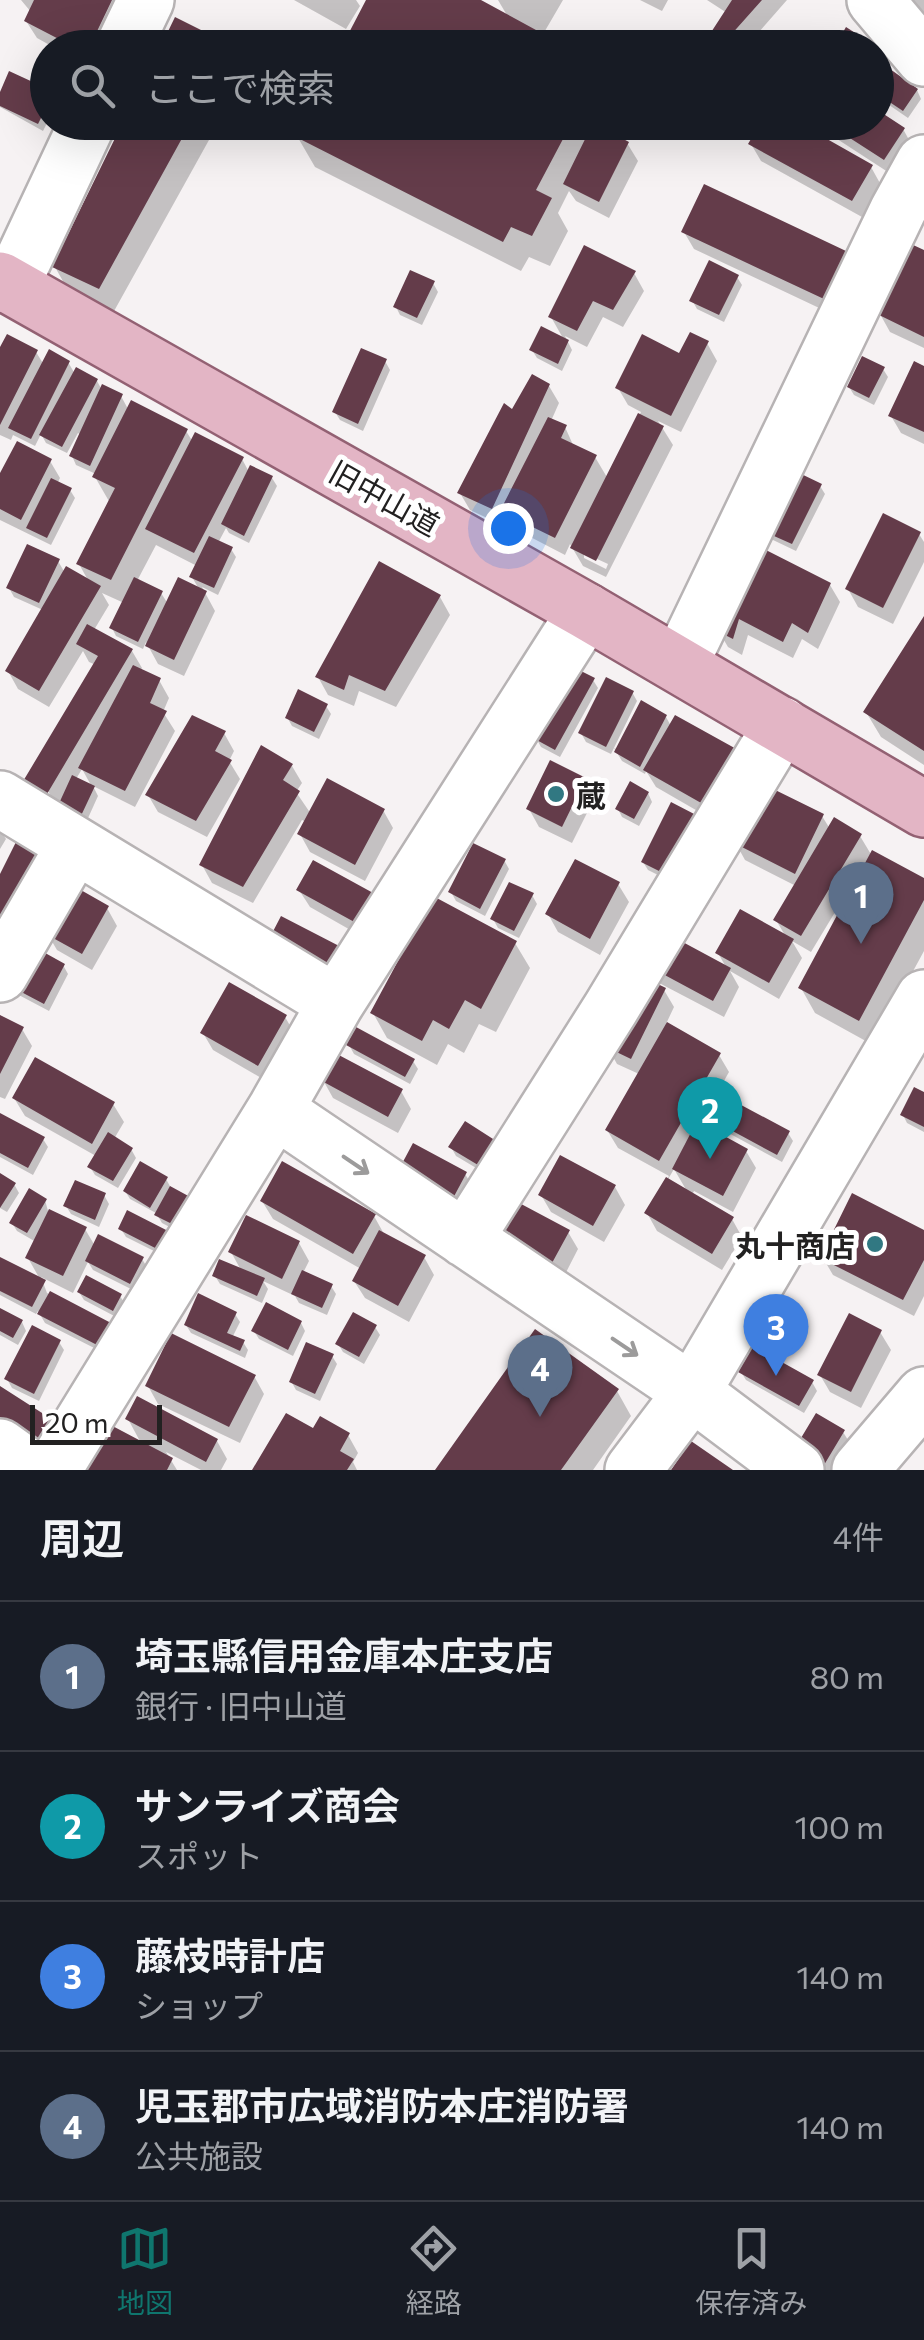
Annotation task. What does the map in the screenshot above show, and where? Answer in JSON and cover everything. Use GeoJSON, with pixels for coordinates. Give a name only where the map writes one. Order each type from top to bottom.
{"type":"FeatureCollection","features":[{"type":"Feature","properties":{"kind":"main road","name":"旧中山道"},"geometry":{"type":"LineString","coordinates":[[6,283],[680,664],[924,809]]}},
{"type":"Feature","properties":{"kind":"street"},"geometry":{"type":"LineString","coordinates":[[132,30],[146,0]]}},
{"type":"Feature","properties":{"kind":"street"},"geometry":{"type":"LineString","coordinates":[[875,0],[924,58]]}},
{"type":"Feature","properties":{"kind":"street"},"geometry":{"type":"LineString","coordinates":[[6,283],[79,140]]}},
{"type":"Feature","properties":{"kind":"street"},"geometry":{"type":"LineString","coordinates":[[680,664],[911,221],[924,163]]}},
{"type":"Feature","properties":{"kind":"street"},"geometry":{"type":"LineString","coordinates":[[0,1447],[66,1464],[336,1003],[586,611]]}},
{"type":"Feature","properties":{"kind":"street"},"geometry":{"type":"LineString","coordinates":[[465,1239],[611,1008],[782,725]]}},
{"type":"Feature","properties":{"kind":"street"},"geometry":{"type":"LineString","coordinates":[[0,799],[336,1003]]}},
{"type":"Feature","properties":{"kind":"street"},"geometry":{"type":"LineString","coordinates":[[0,974],[74,845]]}},
{"type":"Feature","properties":{"kind":"street"},"geometry":{"type":"LineString","coordinates":[[633,1470],[692,1392],[924,998]]}},
{"type":"Feature","properties":{"kind":"street"},"geometry":{"type":"LineString","coordinates":[[275,1110],[692,1392],[796,1470]]}},
{"type":"Feature","properties":{"kind":"street"},"geometry":{"type":"LineString","coordinates":[[860,1470],[924,1395]]}},
{"type":"Feature","properties":{"kind":"building"},"geometry":{"type":"Polygon","coordinates":[[[34,0],[112,0],[98,30],[41,30],[24,21],[34,0]]]}},
{"type":"Feature","properties":{"kind":"building"},"geometry":{"type":"Polygon","coordinates":[[[366,0],[481,0],[536,30],[350,30],[366,0]]]}},
{"type":"Feature","properties":{"kind":"building"},"geometry":{"type":"Polygon","coordinates":[[[732,0],[762,0],[735,30],[713,30],[732,0]]]}},
{"type":"Feature","properties":{"kind":"building"},"geometry":{"type":"Polygon","coordinates":[[[175,17],[201,30],[169,30],[175,17]]]}},
{"type":"Feature","properties":{"kind":"building"},"geometry":{"type":"Polygon","coordinates":[[[9,71],[30,81],[30,120],[0,106],[0,92],[9,71]]]}},
{"type":"Feature","properties":{"kind":"building"},"geometry":{"type":"Polygon","coordinates":[[[894,72],[918,89],[903,111],[894,105],[894,72]]]}},
{"type":"Feature","properties":{"kind":"building"},"geometry":{"type":"Polygon","coordinates":[[[894,121],[905,128],[884,160],[853,140],[894,140],[894,121]]]}},
{"type":"Feature","properties":{"kind":"building"},"geometry":{"type":"Polygon","coordinates":[[[114,140],[181,140],[99,289],[52,267],[114,140]]]}},
{"type":"Feature","properties":{"kind":"building"},"geometry":{"type":"Polygon","coordinates":[[[302,140],[562,140],[536,190],[552,198],[532,236],[511,227],[503,242],[302,140]]]}},
{"type":"Feature","properties":{"kind":"building"},"geometry":{"type":"Polygon","coordinates":[[[585,140],[629,142],[599,202],[563,184],[585,140]]]}},
{"type":"Feature","properties":{"kind":"building"},"geometry":{"type":"Polygon","coordinates":[[[750,140],[829,140],[873,165],[852,201],[748,144],[750,140]]]}},
{"type":"Feature","properties":{"kind":"building"},"geometry":{"type":"Polygon","coordinates":[[[704,184],[846,251],[824,299],[681,232],[704,184]]]}},
{"type":"Feature","properties":{"kind":"building"},"geometry":{"type":"Polygon","coordinates":[[[911,244],[924,250],[924,337],[877,314],[911,244]]]}},
{"type":"Feature","properties":{"kind":"building"},"geometry":{"type":"Polygon","coordinates":[[[584,245],[636,271],[613,310],[593,301],[577,331],[548,317],[584,245]]]}},
{"type":"Feature","properties":{"kind":"building"},"geometry":{"type":"Polygon","coordinates":[[[709,260],[739,275],[719,315],[689,301],[709,260]]]}},
{"type":"Feature","properties":{"kind":"building"},"geometry":{"type":"Polygon","coordinates":[[[410,270],[435,281],[417,318],[393,307],[410,270]]]}},
{"type":"Feature","properties":{"kind":"building"},"geometry":{"type":"Polygon","coordinates":[[[541,326],[569,340],[558,364],[529,350],[541,326]]]}},
{"type":"Feature","properties":{"kind":"building"},"geometry":{"type":"Polygon","coordinates":[[[690,332],[709,341],[671,416],[615,388],[642,334],[679,353],[690,332]]]}},
{"type":"Feature","properties":{"kind":"building"},"geometry":{"type":"Polygon","coordinates":[[[7,334],[38,350],[0,425],[0,347],[7,334]]]}},
{"type":"Feature","properties":{"kind":"building"},"geometry":{"type":"Polygon","coordinates":[[[361,348],[387,359],[358,424],[332,412],[361,348]]]}},
{"type":"Feature","properties":{"kind":"building"},"geometry":{"type":"Polygon","coordinates":[[[49,349],[70,361],[31,439],[8,428],[49,349]]]}},
{"type":"Feature","properties":{"kind":"building"},"geometry":{"type":"Polygon","coordinates":[[[862,356],[885,367],[869,398],[847,387],[862,356]]]}},
{"type":"Feature","properties":{"kind":"building"},"geometry":{"type":"Polygon","coordinates":[[[914,361],[924,366],[924,432],[888,416],[914,361]]]}},
{"type":"Feature","properties":{"kind":"building"},"geometry":{"type":"Polygon","coordinates":[[[76,367],[98,379],[62,447],[39,435],[76,367]]]}},
{"type":"Feature","properties":{"kind":"building"},"geometry":{"type":"Polygon","coordinates":[[[532,374],[550,384],[492,509],[457,493],[504,403],[512,409],[532,374]]]}},
{"type":"Feature","properties":{"kind":"building"},"geometry":{"type":"Polygon","coordinates":[[[102,384],[123,394],[90,466],[69,456],[102,384]]]}},
{"type":"Feature","properties":{"kind":"building"},"geometry":{"type":"Polygon","coordinates":[[[131,400],[188,429],[111,580],[76,564],[115,488],[92,477],[131,400]]]}},
{"type":"Feature","properties":{"kind":"building"},"geometry":{"type":"Polygon","coordinates":[[[638,413],[664,426],[596,561],[570,548],[638,413]]]}},
{"type":"Feature","properties":{"kind":"building"},"geometry":{"type":"Polygon","coordinates":[[[548,417],[567,425],[561,438],[597,455],[555,538],[500,511],[548,417]]]}},
{"type":"Feature","properties":{"kind":"building"},"geometry":{"type":"Polygon","coordinates":[[[195,432],[244,457],[194,553],[145,529],[195,432]]]}},
{"type":"Feature","properties":{"kind":"building"},"geometry":{"type":"Polygon","coordinates":[[[17,441],[52,459],[21,520],[0,509],[0,473],[17,441]]]}},
{"type":"Feature","properties":{"kind":"building"},"geometry":{"type":"Polygon","coordinates":[[[250,465],[273,476],[244,536],[221,524],[250,465]]]}},
{"type":"Feature","properties":{"kind":"building"},"geometry":{"type":"Polygon","coordinates":[[[795,471],[822,484],[792,544],[765,532],[795,471]]]}},
{"type":"Feature","properties":{"kind":"building"},"geometry":{"type":"Polygon","coordinates":[[[51,478],[72,488],[47,538],[26,528],[51,478]]]}},
{"type":"Feature","properties":{"kind":"building"},"geometry":{"type":"Polygon","coordinates":[[[883,513],[921,532],[883,608],[845,589],[883,513]]]}},
{"type":"Feature","properties":{"kind":"building"},"geometry":{"type":"Polygon","coordinates":[[[209,536],[233,547],[214,588],[189,577],[209,536]]]}},
{"type":"Feature","properties":{"kind":"building"},"geometry":{"type":"Polygon","coordinates":[[[27,544],[60,559],[39,603],[6,588],[27,544]]]}},
{"type":"Feature","properties":{"kind":"building"},"geometry":{"type":"Polygon","coordinates":[[[756,545],[831,583],[808,633],[792,623],[783,642],[739,619],[733,639],[715,630],[756,545]]]}},
{"type":"Feature","properties":{"kind":"building"},"geometry":{"type":"Polygon","coordinates":[[[379,561],[441,595],[385,691],[349,675],[344,690],[315,677],[379,561]]]}},
{"type":"Feature","properties":{"kind":"building"},"geometry":{"type":"Polygon","coordinates":[[[66,566],[101,586],[39,691],[5,671],[66,566]]]}},
{"type":"Feature","properties":{"kind":"building"},"geometry":{"type":"Polygon","coordinates":[[[134,577],[163,591],[138,642],[109,628],[134,577]]]}},
{"type":"Feature","properties":{"kind":"building"},"geometry":{"type":"Polygon","coordinates":[[[178,577],[207,591],[174,660],[145,646],[178,577]]]}},
{"type":"Feature","properties":{"kind":"building"},"geometry":{"type":"Polygon","coordinates":[[[924,616],[924,751],[863,712],[924,616]]]}},
{"type":"Feature","properties":{"kind":"building"},"geometry":{"type":"Polygon","coordinates":[[[87,624],[133,649],[47,794],[22,783],[98,656],[76,644],[87,624]]]}},
{"type":"Feature","properties":{"kind":"building"},"geometry":{"type":"Polygon","coordinates":[[[133,665],[161,678],[150,703],[167,711],[125,791],[78,768],[133,665]]]}},
{"type":"Feature","properties":{"kind":"building"},"geometry":{"type":"Polygon","coordinates":[[[573,667],[595,678],[555,750],[533,738],[573,667]]]}},
{"type":"Feature","properties":{"kind":"building"},"geometry":{"type":"Polygon","coordinates":[[[606,677],[634,691],[606,747],[578,733],[606,677]]]}},
{"type":"Feature","properties":{"kind":"building"},"geometry":{"type":"Polygon","coordinates":[[[298,689],[328,704],[314,732],[285,718],[298,689]]]}},
{"type":"Feature","properties":{"kind":"building"},"geometry":{"type":"Polygon","coordinates":[[[641,700],[667,715],[640,767],[614,752],[641,700]]]}},
{"type":"Feature","properties":{"kind":"building"},"geometry":{"type":"Polygon","coordinates":[[[192,715],[226,731],[215,751],[232,760],[196,821],[145,795],[192,715]]]}},
{"type":"Feature","properties":{"kind":"building"},"geometry":{"type":"Polygon","coordinates":[[[675,715],[749,756],[717,812],[643,770],[675,715]]]}},
{"type":"Feature","properties":{"kind":"building"},"geometry":{"type":"Polygon","coordinates":[[[261,745],[293,764],[283,780],[300,791],[243,887],[199,865],[261,745]]]}},
{"type":"Feature","properties":{"kind":"building","name":"蔵"},"geometry":{"type":"Polygon","coordinates":[[[550,760],[586,778],[562,827],[526,809],[550,760]]]}},
{"type":"Feature","properties":{"kind":"building"},"geometry":{"type":"Polygon","coordinates":[[[72,775],[95,786],[79,820],[56,810],[72,775]]]}},
{"type":"Feature","properties":{"kind":"building"},"geometry":{"type":"Polygon","coordinates":[[[327,778],[385,809],[355,865],[297,834],[327,778]]]}},
{"type":"Feature","properties":{"kind":"building"},"geometry":{"type":"Polygon","coordinates":[[[630,781],[649,792],[634,819],[615,809],[630,781]]]}},
{"type":"Feature","properties":{"kind":"building"},"geometry":{"type":"Polygon","coordinates":[[[761,783],[824,814],[795,874],[732,842],[761,783]]]}},
{"type":"Feature","properties":{"kind":"building"},"geometry":{"type":"Polygon","coordinates":[[[671,802],[698,816],[669,876],[641,862],[671,802]]]}},
{"type":"Feature","properties":{"kind":"building"},"geometry":{"type":"Polygon","coordinates":[[[834,817],[862,834],[801,936],[773,920],[834,817]]]}},
{"type":"Feature","properties":{"kind":"building"},"geometry":{"type":"Polygon","coordinates":[[[16,842],[46,857],[0,934],[0,874],[16,842]]]}},
{"type":"Feature","properties":{"kind":"building"},"geometry":{"type":"Polygon","coordinates":[[[473,843],[506,859],[480,909],[448,892],[473,843]]]}},
{"type":"Feature","properties":{"kind":"building"},"geometry":{"type":"Polygon","coordinates":[[[872,850],[924,878],[924,900],[859,1021],[798,988],[872,850]]]}},
{"type":"Feature","properties":{"kind":"building"},"geometry":{"type":"Polygon","coordinates":[[[575,859],[620,882],[590,939],[545,914],[575,859]]]}},
{"type":"Feature","properties":{"kind":"building"},"geometry":{"type":"Polygon","coordinates":[[[313,860],[375,894],[358,924],[296,890],[313,860]]]}},
{"type":"Feature","properties":{"kind":"building"},"geometry":{"type":"Polygon","coordinates":[[[509,882],[534,893],[514,931],[490,919],[509,882]]]}},
{"type":"Feature","properties":{"kind":"building"},"geometry":{"type":"Polygon","coordinates":[[[72,885],[109,906],[82,954],[44,933],[72,885]]]}},
{"type":"Feature","properties":{"kind":"building"},"geometry":{"type":"Polygon","coordinates":[[[433,896],[517,941],[481,1009],[465,1000],[449,1029],[433,1020],[422,1041],[370,1013],[433,896]]]}},
{"type":"Feature","properties":{"kind":"building"},"geometry":{"type":"Polygon","coordinates":[[[740,909],[794,939],[769,983],[715,953],[740,909]]]}},
{"type":"Feature","properties":{"kind":"building"},"geometry":{"type":"Polygon","coordinates":[[[281,916],[343,948],[330,976],[267,943],[281,916]]]}},
{"type":"Feature","properties":{"kind":"building"},"geometry":{"type":"Polygon","coordinates":[[[666,933],[731,968],[713,1001],[648,966],[666,933]]]}},
{"type":"Feature","properties":{"kind":"building"},"geometry":{"type":"Polygon","coordinates":[[[29,944],[65,964],[44,1004],[8,985],[29,944]]]}},
{"type":"Feature","properties":{"kind":"building"},"geometry":{"type":"Polygon","coordinates":[[[639,975],[666,988],[631,1059],[604,1046],[639,975]]]}},
{"type":"Feature","properties":{"kind":"building"},"geometry":{"type":"Polygon","coordinates":[[[229,982],[287,1015],[258,1066],[200,1033],[229,982]]]}},
{"type":"Feature","properties":{"kind":"building"},"geometry":{"type":"Polygon","coordinates":[[[0,1015],[24,1027],[0,1074],[0,1015]]]}},
{"type":"Feature","properties":{"kind":"building"},"geometry":{"type":"Polygon","coordinates":[[[667,1022],[721,1053],[659,1161],[605,1130],[667,1022]]]}},
{"type":"Feature","properties":{"kind":"building"},"geometry":{"type":"Polygon","coordinates":[[[356,1027],[415,1059],[405,1077],[346,1045],[356,1027]]]}},
{"type":"Feature","properties":{"kind":"building"},"geometry":{"type":"Polygon","coordinates":[[[335,1053],[403,1089],[388,1117],[320,1080],[335,1053]]]}},
{"type":"Feature","properties":{"kind":"building"},"geometry":{"type":"Polygon","coordinates":[[[35,1057],[115,1102],[92,1144],[12,1098],[35,1057]]]}},
{"type":"Feature","properties":{"kind":"building"},"geometry":{"type":"Polygon","coordinates":[[[914,1087],[924,1092],[924,1127],[900,1115],[914,1087]]]}},
{"type":"Feature","properties":{"kind":"building"},"geometry":{"type":"Polygon","coordinates":[[[728,1098],[790,1131],[777,1155],[716,1122],[728,1098]]]}},
{"type":"Feature","properties":{"kind":"building"},"geometry":{"type":"Polygon","coordinates":[[[0,1113],[45,1137],[28,1168],[0,1153],[0,1113]]]}},
{"type":"Feature","properties":{"kind":"building"},"geometry":{"type":"Polygon","coordinates":[[[465,1121],[504,1146],[488,1171],[448,1147],[465,1121]]]}},
{"type":"Feature","properties":{"kind":"building"},"geometry":{"type":"Polygon","coordinates":[[[697,1121],[748,1149],[723,1196],[672,1169],[697,1121]]]}},
{"type":"Feature","properties":{"kind":"building"},"geometry":{"type":"Polygon","coordinates":[[[108,1132],[133,1148],[113,1181],[87,1167],[108,1132]]]}},
{"type":"Feature","properties":{"kind":"building"},"geometry":{"type":"Polygon","coordinates":[[[413,1143],[467,1172],[451,1202],[397,1173],[413,1143]]]}},
{"type":"Feature","properties":{"kind":"building"},"geometry":{"type":"Polygon","coordinates":[[[560,1155],[616,1185],[593,1226],[538,1195],[560,1155]]]}},
{"type":"Feature","properties":{"kind":"building"},"geometry":{"type":"Polygon","coordinates":[[[140,1161],[168,1177],[150,1208],[123,1191],[140,1161]]]}},
{"type":"Feature","properties":{"kind":"building"},"geometry":{"type":"Polygon","coordinates":[[[282,1161],[376,1214],[353,1254],[260,1201],[282,1161]]]}},
{"type":"Feature","properties":{"kind":"building"},"geometry":{"type":"Polygon","coordinates":[[[0,1173],[16,1183],[0,1208],[0,1173]]]}},
{"type":"Feature","properties":{"kind":"building"},"geometry":{"type":"Polygon","coordinates":[[[666,1177],[734,1217],[712,1254],[644,1213],[666,1177]]]}},
{"type":"Feature","properties":{"kind":"building"},"geometry":{"type":"Polygon","coordinates":[[[75,1180],[106,1193],[95,1220],[63,1206],[75,1180]]]}},
{"type":"Feature","properties":{"kind":"building"},"geometry":{"type":"Polygon","coordinates":[[[170,1186],[192,1198],[176,1226],[154,1215],[170,1186]]]}},
{"type":"Feature","properties":{"kind":"building"},"geometry":{"type":"Polygon","coordinates":[[[29,1188],[47,1199],[27,1233],[9,1223],[29,1188]]]}},
{"type":"Feature","properties":{"kind":"building","name":"丸十商店"},"geometry":{"type":"Polygon","coordinates":[[[852,1193],[924,1230],[924,1260],[903,1300],[820,1258],[852,1193]]]}},
{"type":"Feature","properties":{"kind":"building"},"geometry":{"type":"Polygon","coordinates":[[[508,1197],[570,1230],[546,1274],[484,1240],[508,1197]]]}},
{"type":"Feature","properties":{"kind":"building"},"geometry":{"type":"Polygon","coordinates":[[[49,1209],[87,1227],[63,1276],[25,1258],[49,1209]]]}},
{"type":"Feature","properties":{"kind":"building"},"geometry":{"type":"Polygon","coordinates":[[[127,1210],[172,1233],[163,1252],[118,1229],[127,1210]]]}},
{"type":"Feature","properties":{"kind":"building"},"geometry":{"type":"Polygon","coordinates":[[[246,1215],[300,1241],[282,1279],[228,1252],[246,1215]]]}},
{"type":"Feature","properties":{"kind":"building"},"geometry":{"type":"Polygon","coordinates":[[[379,1230],[426,1255],[398,1306],[352,1281],[379,1230]]]}},
{"type":"Feature","properties":{"kind":"building"},"geometry":{"type":"Polygon","coordinates":[[[98,1234],[144,1257],[130,1284],[85,1261],[98,1234]]]}},
{"type":"Feature","properties":{"kind":"building"},"geometry":{"type":"Polygon","coordinates":[[[0,1257],[46,1280],[32,1307],[0,1291],[0,1257]]]}},
{"type":"Feature","properties":{"kind":"building"},"geometry":{"type":"Polygon","coordinates":[[[219,1259],[265,1278],[257,1296],[212,1276],[219,1259]]]}},
{"type":"Feature","properties":{"kind":"building"},"geometry":{"type":"Polygon","coordinates":[[[302,1270],[333,1284],[322,1308],[291,1294],[302,1270]]]}},
{"type":"Feature","properties":{"kind":"building"},"geometry":{"type":"Polygon","coordinates":[[[86,1275],[122,1294],[113,1311],[77,1292],[86,1275]]]}},
{"type":"Feature","properties":{"kind":"building"},"geometry":{"type":"Polygon","coordinates":[[[50,1291],[111,1323],[99,1346],[37,1314],[50,1291]]]}},
{"type":"Feature","properties":{"kind":"building"},"geometry":{"type":"Polygon","coordinates":[[[198,1293],[237,1312],[227,1333],[245,1340],[240,1351],[184,1325],[198,1293]]]}},
{"type":"Feature","properties":{"kind":"building"},"geometry":{"type":"Polygon","coordinates":[[[266,1302],[302,1321],[288,1350],[251,1331],[266,1302]]]}},
{"type":"Feature","properties":{"kind":"building"},"geometry":{"type":"Polygon","coordinates":[[[0,1308],[23,1320],[13,1338],[0,1331],[0,1308]]]}},
{"type":"Feature","properties":{"kind":"building"},"geometry":{"type":"Polygon","coordinates":[[[353,1312],[377,1325],[359,1357],[335,1344],[353,1312]]]}},
{"type":"Feature","properties":{"kind":"building"},"geometry":{"type":"Polygon","coordinates":[[[849,1313],[882,1330],[851,1392],[817,1375],[849,1313]]]}},
{"type":"Feature","properties":{"kind":"building"},"geometry":{"type":"Polygon","coordinates":[[[32,1325],[61,1340],[34,1394],[4,1379],[32,1325]]]}},
{"type":"Feature","properties":{"kind":"building"},"geometry":{"type":"Polygon","coordinates":[[[535,1329],[619,1389],[561,1470],[435,1470],[535,1329]]]}},
{"type":"Feature","properties":{"kind":"building"},"geometry":{"type":"Polygon","coordinates":[[[171,1333],[256,1375],[229,1427],[145,1386],[171,1333]]]}},
{"type":"Feature","properties":{"kind":"building"},"geometry":{"type":"Polygon","coordinates":[[[306,1342],[334,1354],[315,1394],[289,1382],[306,1342]]]}},
{"type":"Feature","properties":{"kind":"building"},"geometry":{"type":"Polygon","coordinates":[[[753,1346],[814,1380],[799,1406],[738,1372],[753,1346]]]}},
{"type":"Feature","properties":{"kind":"building"},"geometry":{"type":"Polygon","coordinates":[[[0,1386],[53,1420],[39,1443],[0,1417],[0,1386]]]}},
{"type":"Feature","properties":{"kind":"building"},"geometry":{"type":"Polygon","coordinates":[[[137,1396],[218,1439],[206,1462],[125,1419],[137,1396]]]}},
{"type":"Feature","properties":{"kind":"building"},"geometry":{"type":"Polygon","coordinates":[[[286,1413],[313,1428],[320,1416],[350,1433],[340,1451],[354,1459],[347,1470],[252,1470],[286,1413]]]}},
{"type":"Feature","properties":{"kind":"building"},"geometry":{"type":"Polygon","coordinates":[[[816,1413],[845,1430],[821,1470],[792,1453],[816,1413]]]}},
{"type":"Feature","properties":{"kind":"building"},"geometry":{"type":"Polygon","coordinates":[[[105,1422],[173,1458],[167,1470],[88,1470],[82,1466],[105,1422]]]}},
{"type":"Feature","properties":{"kind":"building"},"geometry":{"type":"Polygon","coordinates":[[[691,1441],[733,1470],[671,1470],[691,1441]]]}},
{"type":"Feature","properties":{"kind":"place","name":"蔵"},"geometry":{"type":"Point","coordinates":[556,794]}},
{"type":"Feature","properties":{"kind":"place","name":"埼玉縣信用金庫本庄支店"},"geometry":{"type":"Point","coordinates":[861,944]}},
{"type":"Feature","properties":{"kind":"place","name":"サンライズ商会"},"geometry":{"type":"Point","coordinates":[710,1159]}},
{"type":"Feature","properties":{"kind":"place","name":"丸十商店"},"geometry":{"type":"Point","coordinates":[875,1244]}},
{"type":"Feature","properties":{"kind":"place","name":"藤枝時計店"},"geometry":{"type":"Point","coordinates":[776,1376]}},
{"type":"Feature","properties":{"kind":"place","name":"児玉郡市広域消防本庄消防署"},"geometry":{"type":"Point","coordinates":[540,1417]}}]}
